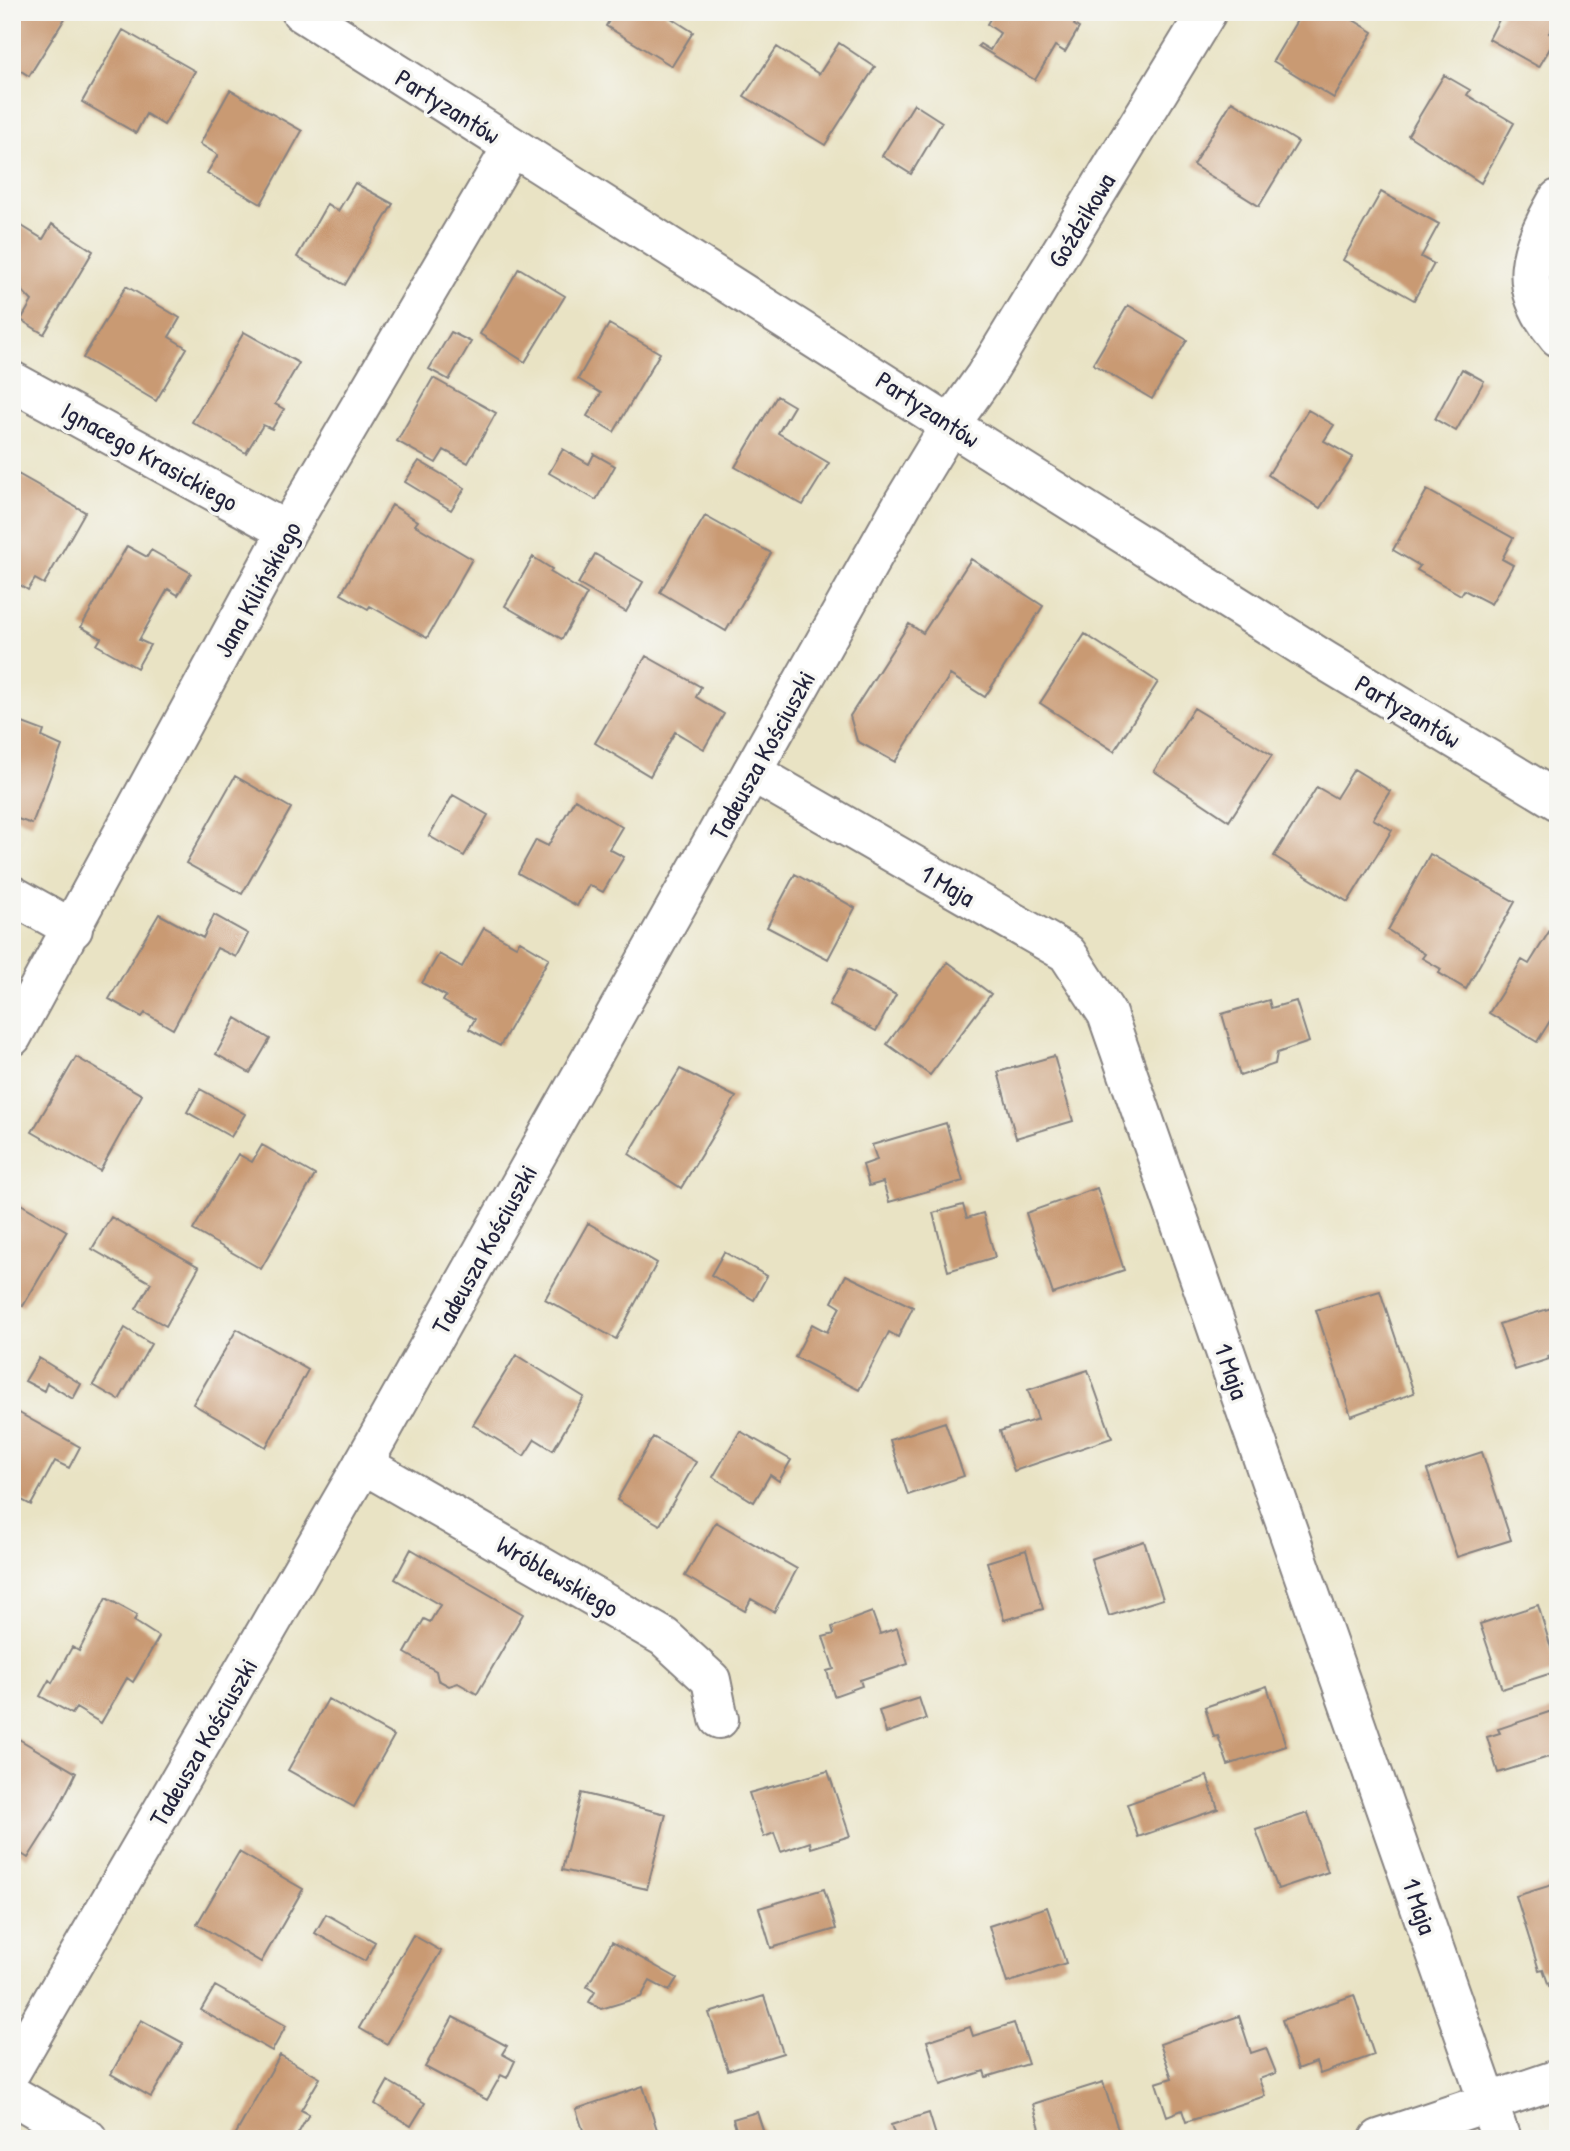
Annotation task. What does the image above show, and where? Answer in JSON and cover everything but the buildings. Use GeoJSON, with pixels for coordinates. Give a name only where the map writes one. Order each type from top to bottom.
{"type":"FeatureCollection","features":[{"type":"Feature","properties":{"kind":"street","name":"Partyzantów"},"geometry":{"type":"LineString","coordinates":[[301,12],[1324,660],[1558,801]]}},
{"type":"Feature","properties":{"kind":"street","name":"Goździkowa"},"geometry":{"type":"LineString","coordinates":[[950,425],[985,376],[1207,12]]}},
{"type":"Feature","properties":{"kind":"street","name":"Jana Kilińskiego"},"geometry":{"type":"LineString","coordinates":[[12,1037],[287,531],[512,147]]}},
{"type":"Feature","properties":{"kind":"street"},"geometry":{"type":"LineString","coordinates":[[1558,199],[1539,232],[1532,256],[1530,281],[1539,315],[1558,337]]}},
{"type":"Feature","properties":{"kind":"street","name":"Ignacego Krasickiego"},"geometry":{"type":"LineString","coordinates":[[12,381],[287,531]]}},
{"type":"Feature","properties":{"kind":"street","name":"Tadeusza Kościuszki"},"geometry":{"type":"LineString","coordinates":[[12,2070],[363,1464],[950,425]]}},
{"type":"Feature","properties":{"kind":"street","name":"1 Maja"},"geometry":{"type":"LineString","coordinates":[[752,772],[1067,953],[1107,1014],[1500,2139]]}},
{"type":"Feature","properties":{"kind":"street"},"geometry":{"type":"LineString","coordinates":[[12,895],[73,929]]}},
{"type":"Feature","properties":{"kind":"street","name":"Wróblewskiego"},"geometry":{"type":"LineString","coordinates":[[363,1464],[664,1637],[711,1680],[719,1719]]}},
{"type":"Feature","properties":{"kind":"street"},"geometry":{"type":"LineString","coordinates":[[1379,2139],[1558,2079]]}},
{"type":"Feature","properties":{"kind":"street"},"geometry":{"type":"LineString","coordinates":[[12,2095],[88,2139]]}}]}
